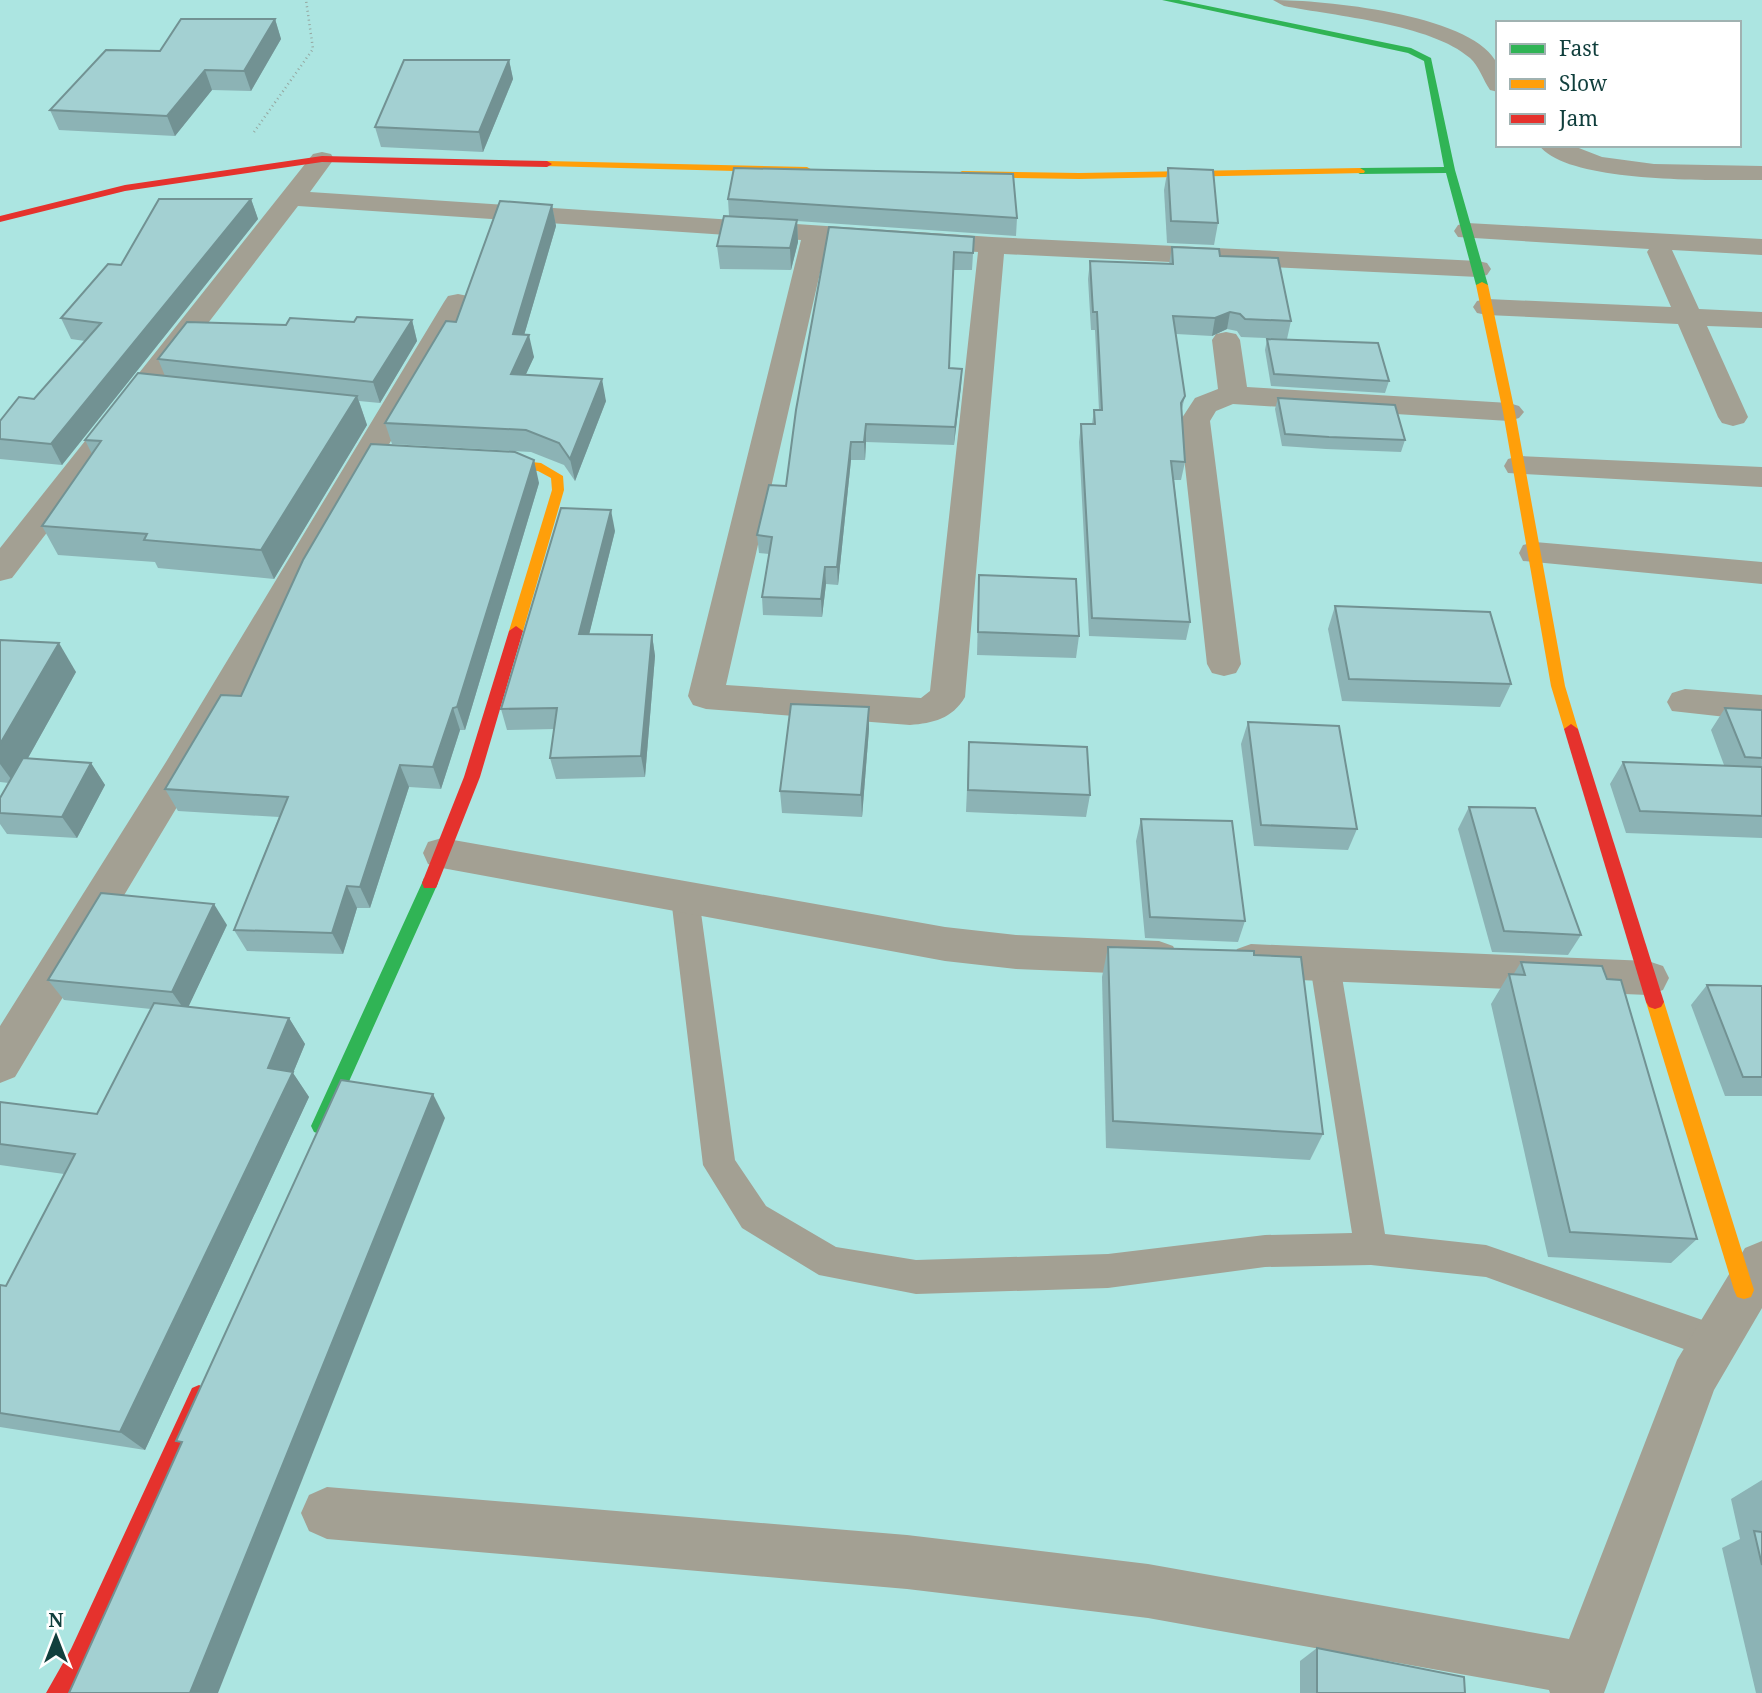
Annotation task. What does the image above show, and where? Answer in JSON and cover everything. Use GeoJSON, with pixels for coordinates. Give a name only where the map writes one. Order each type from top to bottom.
{"type":"FeatureCollection","features":[{"type":"Feature","properties":{"kind":"street"},"geometry":{"type":"LineString","coordinates":[[327,1513],[907,1562],[1121,1587],[1580,1681],[1694,1377],[1753,1277],[1648,978],[1559,686],[1509,412],[1478,268],[1450,170],[1433,74],[1428,60],[1411,51],[1166,0]]}},
{"type":"Feature","properties":{"kind":"street"},"geometry":{"type":"LineString","coordinates":[[1284,0],[1426,29],[1478,53],[1496,82]]}},
{"type":"Feature","properties":{"kind":"street"},"geometry":{"type":"LineString","coordinates":[[1418,0],[1426,29]]}},
{"type":"Feature","properties":{"kind":"street"},"geometry":{"type":"LineString","coordinates":[[1556,147],[1595,163],[1647,169],[1762,173]]}},
{"type":"Feature","properties":{"kind":"street"},"geometry":{"type":"LineString","coordinates":[[0,570],[155,390],[291,198],[322,159]]}},
{"type":"Feature","properties":{"kind":"street"},"geometry":{"type":"LineString","coordinates":[[0,219],[125,188],[322,159],[818,170]]}},
{"type":"Feature","properties":{"kind":"street"},"geometry":{"type":"LineString","coordinates":[[942,173],[1079,176],[1450,170]]}},
{"type":"Feature","properties":{"kind":"street"},"geometry":{"type":"LineString","coordinates":[[291,198],[992,244],[1478,268]]}},
{"type":"Feature","properties":{"kind":"street"},"geometry":{"type":"LineString","coordinates":[[1468,231],[1762,247]]}},
{"type":"Feature","properties":{"kind":"street"},"geometry":{"type":"LineString","coordinates":[[816,233],[706,696],[910,712],[930,710],[947,697],[992,244]]}},
{"type":"Feature","properties":{"kind":"street"},"geometry":{"type":"LineString","coordinates":[[1660,252],[1733,418]]}},
{"type":"Feature","properties":{"kind":"street"},"geometry":{"type":"LineString","coordinates":[[0,1064],[374,456],[375,415],[458,302]]}},
{"type":"Feature","properties":{"kind":"street"},"geometry":{"type":"LineString","coordinates":[[1486,307],[1762,320]]}},
{"type":"Feature","properties":{"kind":"street"},"geometry":{"type":"LineString","coordinates":[[1226,340],[1233,395]]}},
{"type":"Feature","properties":{"kind":"street"},"geometry":{"type":"LineString","coordinates":[[1224,664],[1195,421],[1200,410],[1211,399],[1233,395],[1509,412]]}},
{"type":"Feature","properties":{"kind":"street"},"geometry":{"type":"LineString","coordinates":[[314,1141],[442,853],[472,778],[558,490],[557,477],[541,467],[465,460]]}},
{"type":"Feature","properties":{"kind":"street"},"geometry":{"type":"LineString","coordinates":[[1519,466],[1762,477]]}},
{"type":"Feature","properties":{"kind":"street"},"geometry":{"type":"LineString","coordinates":[[1535,553],[1762,573]]}},
{"type":"Feature","properties":{"kind":"street"},"geometry":{"type":"LineString","coordinates":[[1685,702],[1762,708]]}},
{"type":"Feature","properties":{"kind":"street"},"geometry":{"type":"LineString","coordinates":[[442,853],[945,944],[1016,952],[1648,978]]}},
{"type":"Feature","properties":{"kind":"street"},"geometry":{"type":"LineString","coordinates":[[57,1693],[79,1657],[205,1380]]}},
{"type":"Feature","properties":{"kind":"lane"},"geometry":{"type":"LineString","coordinates":[[685,898],[719,1165],[754,1217],[831,1263],[916,1277],[1108,1271],[1265,1251],[1371,1249],[1486,1261],[1714,1342]]}},
{"type":"Feature","properties":{"kind":"lane"},"geometry":{"type":"LineString","coordinates":[[1325,965],[1371,1249]]}},
{"type":"Feature","properties":{"kind":"path"},"geometry":{"type":"LineString","coordinates":[[226,173],[313,49],[306,0]]}},
{"type":"Feature","properties":{"kind":"building"},"geometry":{"type":"Polygon","coordinates":[[[181,19],[275,19],[244,71],[205,70],[167,116],[50,110],[106,50],[160,51],[181,19]]]}},
{"type":"Feature","properties":{"kind":"building"},"geometry":{"type":"Polygon","coordinates":[[[404,60],[509,60],[479,132],[375,127],[404,60]]]}},
{"type":"Feature","properties":{"kind":"building"},"geometry":{"type":"Polygon","coordinates":[[[734,168],[1013,174],[1017,218],[728,199],[734,168]]]}},
{"type":"Feature","properties":{"kind":"building"},"geometry":{"type":"Polygon","coordinates":[[[1168,168],[1213,170],[1218,223],[1171,221],[1168,168]]]}},
{"type":"Feature","properties":{"kind":"building"},"geometry":{"type":"Polygon","coordinates":[[[159,199],[251,199],[51,444],[0,439],[0,421],[19,397],[34,399],[101,323],[61,318],[108,264],[121,265],[159,199]]]}},
{"type":"Feature","properties":{"kind":"building"},"geometry":{"type":"Polygon","coordinates":[[[500,201],[552,205],[513,334],[529,335],[511,374],[602,379],[570,459],[559,443],[526,430],[385,423],[446,321],[456,322],[500,201]]]}},
{"type":"Feature","properties":{"kind":"building"},"geometry":{"type":"Polygon","coordinates":[[[724,216],[797,220],[790,248],[717,246],[724,216]]]}},
{"type":"Feature","properties":{"kind":"building"},"geometry":{"type":"Polygon","coordinates":[[[829,227],[974,237],[973,253],[954,252],[949,368],[962,369],[955,427],[866,424],[864,442],[851,442],[837,567],[825,567],[821,599],[762,597],[772,537],[757,535],[769,485],[786,486],[796,410],[829,227]]]}},
{"type":"Feature","properties":{"kind":"building"},"geometry":{"type":"Polygon","coordinates":[[[1172,247],[1219,249],[1220,256],[1278,258],[1291,321],[1245,319],[1240,314],[1230,312],[1215,318],[1173,316],[1185,396],[1181,403],[1185,462],[1171,461],[1190,622],[1092,618],[1081,424],[1095,424],[1094,410],[1102,410],[1097,312],[1093,312],[1090,261],[1173,264],[1172,247]]]}},
{"type":"Feature","properties":{"kind":"building"},"geometry":{"type":"Polygon","coordinates":[[[357,317],[412,320],[373,382],[158,359],[187,322],[286,325],[290,318],[354,322],[357,317]]]}},
{"type":"Feature","properties":{"kind":"building"},"geometry":{"type":"Polygon","coordinates":[[[1267,339],[1378,343],[1389,381],[1274,374],[1267,339]]]}},
{"type":"Feature","properties":{"kind":"building"},"geometry":{"type":"Polygon","coordinates":[[[138,373],[357,396],[261,550],[144,540],[147,534],[42,526],[101,441],[85,440],[138,373]]]}},
{"type":"Feature","properties":{"kind":"building"},"geometry":{"type":"Polygon","coordinates":[[[1278,398],[1395,405],[1405,440],[1285,434],[1278,398]]]}},
{"type":"Feature","properties":{"kind":"building"},"geometry":{"type":"Polygon","coordinates":[[[371,444],[515,452],[534,460],[457,707],[453,708],[433,767],[400,765],[360,887],[347,886],[332,933],[234,930],[288,797],[165,789],[221,695],[241,696],[303,560],[371,444]]]}},
{"type":"Feature","properties":{"kind":"building"},"geometry":{"type":"Polygon","coordinates":[[[561,508],[611,510],[579,634],[652,635],[641,756],[550,758],[557,708],[501,709],[561,508]]]}},
{"type":"Feature","properties":{"kind":"building"},"geometry":{"type":"Polygon","coordinates":[[[979,575],[1076,579],[1079,636],[978,632],[979,575]]]}},
{"type":"Feature","properties":{"kind":"building"},"geometry":{"type":"Polygon","coordinates":[[[1335,606],[1490,612],[1511,684],[1349,679],[1335,606]]]}},
{"type":"Feature","properties":{"kind":"building"},"geometry":{"type":"Polygon","coordinates":[[[0,640],[59,643],[0,744],[0,640]]]}},
{"type":"Feature","properties":{"kind":"building"},"geometry":{"type":"Polygon","coordinates":[[[791,704],[869,707],[861,795],[780,791],[791,704]]]}},
{"type":"Feature","properties":{"kind":"building"},"geometry":{"type":"Polygon","coordinates":[[[1725,708],[1762,710],[1762,758],[1745,757],[1725,708]]]}},
{"type":"Feature","properties":{"kind":"building"},"geometry":{"type":"Polygon","coordinates":[[[1248,722],[1339,726],[1357,829],[1261,825],[1248,722]]]}},
{"type":"Feature","properties":{"kind":"building"},"geometry":{"type":"Polygon","coordinates":[[[969,742],[1087,747],[1090,795],[968,790],[969,742]]]}},
{"type":"Feature","properties":{"kind":"building"},"geometry":{"type":"Polygon","coordinates":[[[23,758],[91,763],[62,817],[0,813],[0,798],[23,758]]]}},
{"type":"Feature","properties":{"kind":"building"},"geometry":{"type":"Polygon","coordinates":[[[1623,762],[1762,767],[1762,816],[1640,811],[1623,762]]]}},
{"type":"Feature","properties":{"kind":"building"},"geometry":{"type":"Polygon","coordinates":[[[1469,807],[1535,808],[1581,935],[1504,931],[1469,807]]]}},
{"type":"Feature","properties":{"kind":"building"},"geometry":{"type":"Polygon","coordinates":[[[1141,819],[1232,821],[1245,921],[1150,917],[1141,819]]]}},
{"type":"Feature","properties":{"kind":"building"},"geometry":{"type":"Polygon","coordinates":[[[101,893],[214,904],[172,992],[48,980],[101,893]]]}},
{"type":"Feature","properties":{"kind":"building"},"geometry":{"type":"Polygon","coordinates":[[[1108,947],[1254,951],[1254,955],[1301,957],[1323,1134],[1113,1121],[1108,947]]]}},
{"type":"Feature","properties":{"kind":"building"},"geometry":{"type":"Polygon","coordinates":[[[1521,962],[1602,966],[1607,979],[1621,980],[1697,1239],[1570,1232],[1509,974],[1525,975],[1521,962]]]}},
{"type":"Feature","properties":{"kind":"building"},"geometry":{"type":"Polygon","coordinates":[[[1707,985],[1762,986],[1762,1077],[1743,1077],[1707,985]]]}},
{"type":"Feature","properties":{"kind":"building"},"geometry":{"type":"Polygon","coordinates":[[[154,1003],[289,1018],[268,1068],[293,1072],[120,1432],[0,1413],[0,1285],[6,1286],[75,1154],[0,1144],[0,1102],[97,1114],[154,1003]]]}},
{"type":"Feature","properties":{"kind":"building"},"geometry":{"type":"Polygon","coordinates":[[[341,1080],[433,1094],[190,1693],[69,1693],[182,1442],[176,1441],[341,1080]]]}},
{"type":"Feature","properties":{"kind":"building"},"geometry":{"type":"Polygon","coordinates":[[[1754,1531],[1762,1532],[1762,1565],[1754,1531]]]}},
{"type":"Feature","properties":{"kind":"building"},"geometry":{"type":"Polygon","coordinates":[[[1317,1648],[1464,1677],[1465,1693],[1317,1693],[1317,1648]]]}},
{"type":"Feature","properties":{"kind":"traffic: fast"},"geometry":{"type":"LineString","coordinates":[[1166,0],[1411,51],[1428,60],[1450,170],[1482,285]]}},
{"type":"Feature","properties":{"kind":"traffic: fast"},"geometry":{"type":"LineString","coordinates":[[1360,171],[1450,170]]}},
{"type":"Feature","properties":{"kind":"traffic: fast"},"geometry":{"type":"LineString","coordinates":[[320,1126],[430,883]]}},
{"type":"Feature","properties":{"kind":"traffic: slow"},"geometry":{"type":"LineString","coordinates":[[547,164],[807,170]]}},
{"type":"Feature","properties":{"kind":"traffic: slow"},"geometry":{"type":"LineString","coordinates":[[962,174],[1079,176],[1360,171]]}},
{"type":"Feature","properties":{"kind":"traffic: slow"},"geometry":{"type":"LineString","coordinates":[[1482,285],[1509,412],[1558,686],[1571,729]]}},
{"type":"Feature","properties":{"kind":"traffic: slow"},"geometry":{"type":"LineString","coordinates":[[485,461],[541,467],[557,476],[558,490],[516,631]]}},
{"type":"Feature","properties":{"kind":"traffic: slow"},"geometry":{"type":"LineString","coordinates":[[1655,1002],[1744,1290]]}},
{"type":"Feature","properties":{"kind":"traffic: jam"},"geometry":{"type":"LineString","coordinates":[[0,219],[125,188],[322,159],[547,164]]}},
{"type":"Feature","properties":{"kind":"traffic: jam"},"geometry":{"type":"LineString","coordinates":[[430,883],[472,777],[516,631]]}},
{"type":"Feature","properties":{"kind":"traffic: jam"},"geometry":{"type":"LineString","coordinates":[[1571,729],[1655,1002]]}},
{"type":"Feature","properties":{"kind":"traffic: jam"},"geometry":{"type":"LineString","coordinates":[[57,1693],[79,1657],[199,1395]]}}]}
